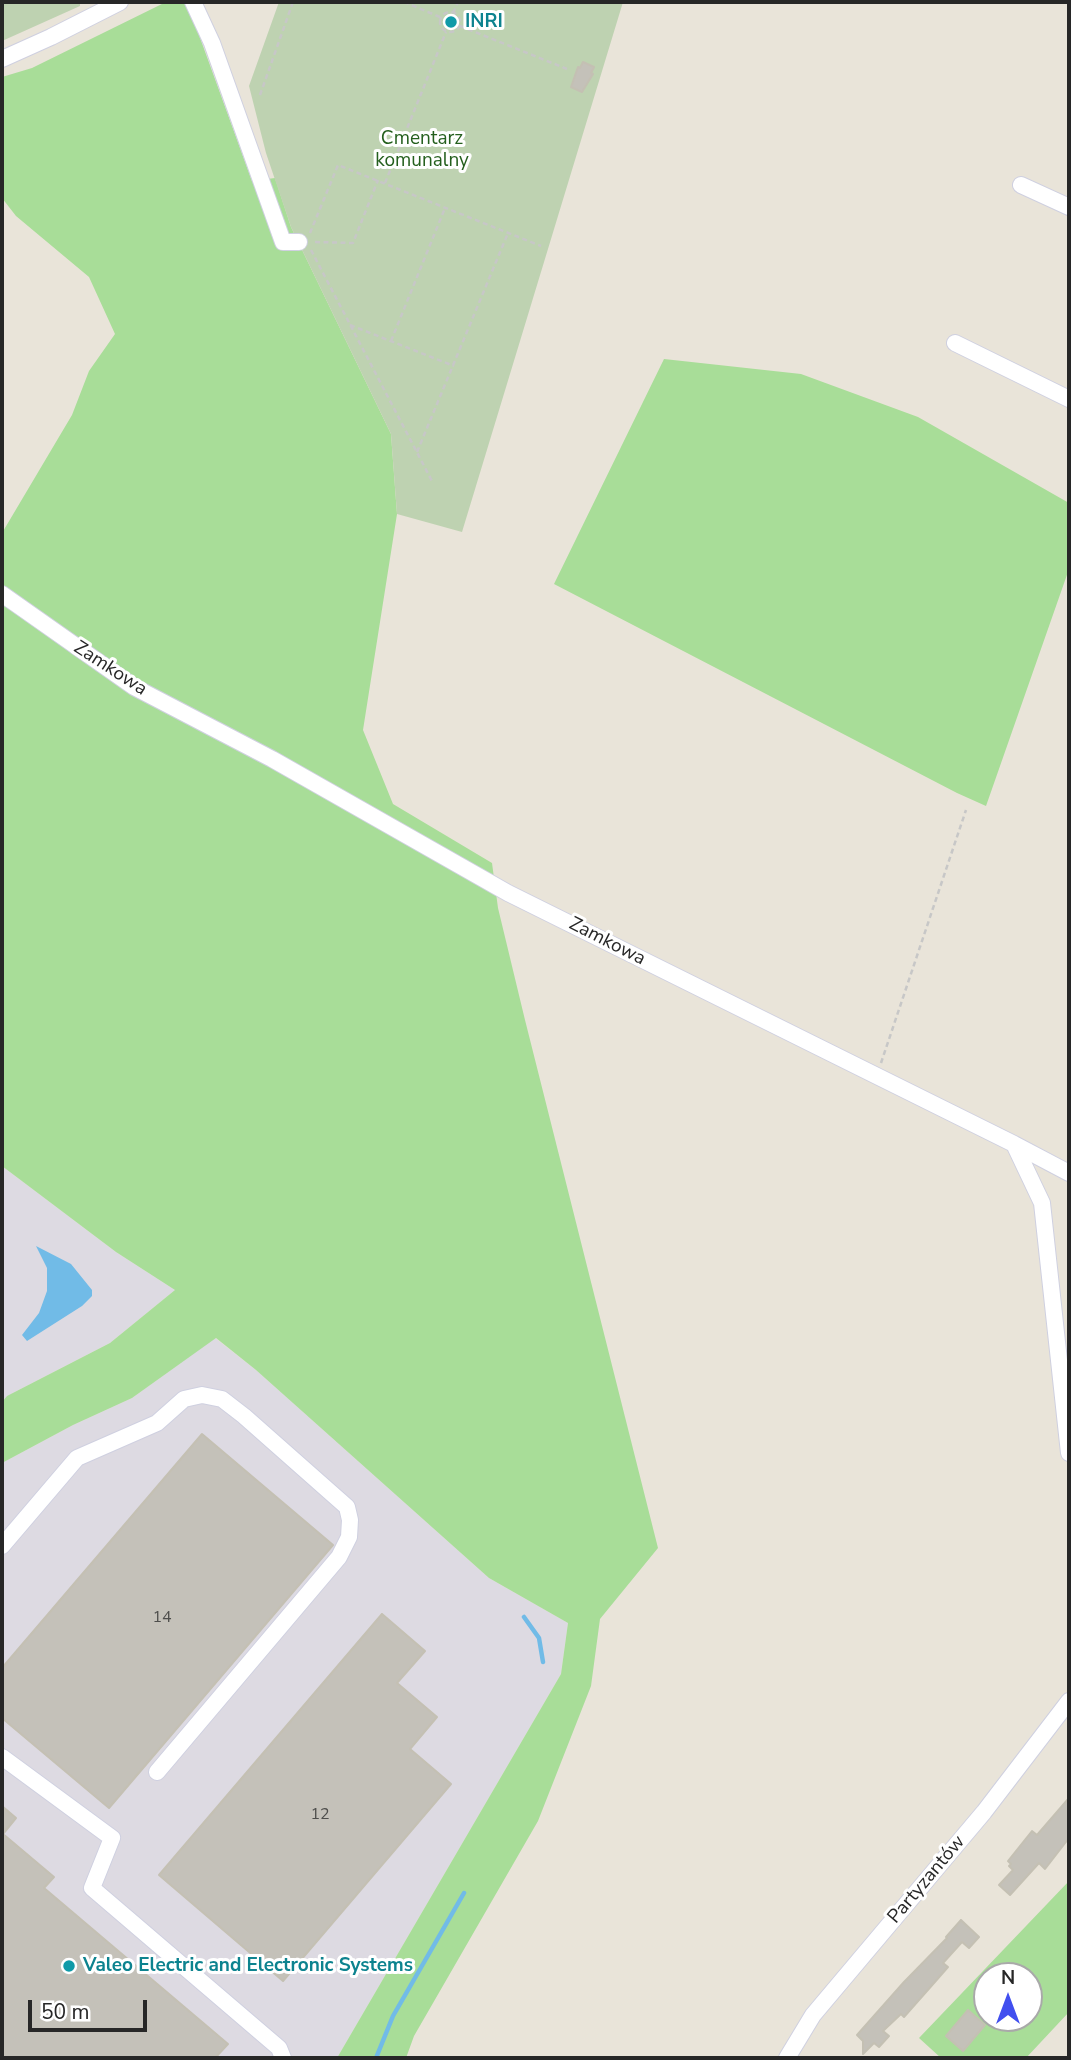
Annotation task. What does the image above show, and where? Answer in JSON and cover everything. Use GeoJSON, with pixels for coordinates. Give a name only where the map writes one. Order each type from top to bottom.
{"type":"FeatureCollection","features":[{"type":"Feature","properties":{"kind":"street"},"geometry":{"type":"LineString","coordinates":[[2,59],[120,2]]}},
{"type":"Feature","properties":{"kind":"street"},"geometry":{"type":"LineString","coordinates":[[193,2],[212,43],[283,242],[303,242]]}},
{"type":"Feature","properties":{"kind":"street"},"geometry":{"type":"LineString","coordinates":[[1021,186],[1069,207]]}},
{"type":"Feature","properties":{"kind":"street"},"geometry":{"type":"LineString","coordinates":[[955,343],[1069,399]]}},
{"type":"Feature","properties":{"kind":"street","name":"Zamkowa"},"geometry":{"type":"LineString","coordinates":[[2,594],[134,687],[272,759],[508,893],[1069,1173]]}},
{"type":"Feature","properties":{"kind":"street"},"geometry":{"type":"LineString","coordinates":[[1014,1144],[1042,1203],[1066,1383],[1069,1452]]}},
{"type":"Feature","properties":{"kind":"street"},"geometry":{"type":"LineString","coordinates":[[2,1546],[77,1458],[157,1423],[184,1399],[202,1395],[222,1399],[347,1507],[349,1536],[339,1557],[157,1772]]}},
{"type":"Feature","properties":{"kind":"street","name":"Partyzantów"},"geometry":{"type":"LineString","coordinates":[[787,2058],[813,2015],[984,1812],[1069,1701]]}},
{"type":"Feature","properties":{"kind":"street"},"geometry":{"type":"LineString","coordinates":[[2,1757],[112,1839],[92,1888],[279,2048],[283,2058]]}},
{"type":"Feature","properties":{"kind":"path"},"geometry":{"type":"LineString","coordinates":[[260,95],[293,2]]}},
{"type":"Feature","properties":{"kind":"path"},"geometry":{"type":"LineString","coordinates":[[404,2],[441,17]]}},
{"type":"Feature","properties":{"kind":"path"},"geometry":{"type":"LineString","coordinates":[[453,13],[458,2]]}},
{"type":"Feature","properties":{"kind":"path"},"geometry":{"type":"LineString","coordinates":[[441,17],[446,13],[453,13],[460,19],[460,26]]}},
{"type":"Feature","properties":{"kind":"path"},"geometry":{"type":"LineString","coordinates":[[441,17],[441,27],[446,32],[452,32],[460,26]]}},
{"type":"Feature","properties":{"kind":"path"},"geometry":{"type":"LineString","coordinates":[[460,26],[567,69]]}},
{"type":"Feature","properties":{"kind":"path"},"geometry":{"type":"LineString","coordinates":[[385,183],[446,32]]}},
{"type":"Feature","properties":{"kind":"path"},"geometry":{"type":"LineString","coordinates":[[303,242],[338,165],[541,246]]}},
{"type":"Feature","properties":{"kind":"path"},"geometry":{"type":"LineString","coordinates":[[303,242],[353,243],[378,180]]}},
{"type":"Feature","properties":{"kind":"path"},"geometry":{"type":"LineString","coordinates":[[391,341],[445,208]]}},
{"type":"Feature","properties":{"kind":"path"},"geometry":{"type":"LineString","coordinates":[[417,452],[508,233]]}},
{"type":"Feature","properties":{"kind":"path"},"geometry":{"type":"LineString","coordinates":[[303,242],[433,483]]}},
{"type":"Feature","properties":{"kind":"path"},"geometry":{"type":"LineString","coordinates":[[350,325],[454,366]]}},
{"type":"Feature","properties":{"kind":"path"},"geometry":{"type":"LineString","coordinates":[[877,1075],[966,810]]}},
{"type":"Feature","properties":{"kind":"shaded area"},"geometry":{"type":"Polygon","coordinates":[[[2,1166],[116,1252],[175,1290],[110,1343],[7,1396],[2,1402],[2,1166]]]}},
{"type":"Feature","properties":{"kind":"shaded area"},"geometry":{"type":"Polygon","coordinates":[[[215,1338],[256,1370],[489,1578],[568,1623],[561,1674],[337,2058],[2,2058],[2,1463],[73,1425],[132,1398],[215,1338]]]}},
{"type":"Feature","properties":{"kind":"green space"},"geometry":{"type":"Polygon","coordinates":[[[2,2],[80,2],[80,6],[2,41],[2,2]]]}},
{"type":"Feature","properties":{"kind":"green space"},"geometry":{"type":"Polygon","coordinates":[[[166,2],[187,2],[252,181],[275,178],[291,227],[391,434],[397,514],[363,730],[393,804],[492,863],[498,908],[525,1020],[658,1548],[600,1619],[591,1686],[538,1821],[414,2036],[406,2058],[337,2058],[561,1674],[568,1623],[489,1578],[256,1370],[216,1338],[132,1398],[73,1425],[2,1463],[2,1402],[7,1396],[110,1343],[175,1290],[116,1252],[2,1166],[2,533],[72,415],[89,371],[115,334],[89,277],[16,216],[2,198],[2,77],[32,68],[166,2]]]}},
{"type":"Feature","properties":{"kind":"green space","name":"Cmentarz komunalny"},"geometry":{"type":"Polygon","coordinates":[[[279,2],[623,2],[462,532],[397,514],[391,434],[291,227],[266,153],[249,86],[279,2]]]}},
{"type":"Feature","properties":{"kind":"green space"},"geometry":{"type":"Polygon","coordinates":[[[664,359],[801,374],[918,417],[1069,503],[1069,569],[986,806],[554,584],[664,359]]]}},
{"type":"Feature","properties":{"kind":"green space"},"geometry":{"type":"Polygon","coordinates":[[[1069,1881],[1069,2012],[1026,2058],[941,2058],[919,2038],[973,1981],[973,2032],[1043,2032],[1043,1962],[992,1962],[1069,1881]]]}},
{"type":"Feature","properties":{"kind":"water"},"geometry":{"type":"Polygon","coordinates":[[[36,1246],[71,1264],[92,1290],[92,1296],[82,1306],[27,1341],[22,1335],[39,1313],[47,1291],[47,1268],[36,1246]]]}},
{"type":"Feature","properties":{"kind":"building"},"geometry":{"type":"Polygon","coordinates":[[[583,62],[594,67],[591,73],[593,74],[582,92],[571,87],[578,67],[580,68],[583,62]]]}},
{"type":"Feature","properties":{"kind":"building"},"geometry":{"type":"Polygon","coordinates":[[[202,1434],[333,1545],[109,1808],[2,1718],[2,1668],[202,1434]]]}},
{"type":"Feature","properties":{"kind":"building"},"geometry":{"type":"Polygon","coordinates":[[[382,1614],[425,1651],[397,1683],[437,1717],[410,1749],[451,1784],[283,1981],[159,1875],[382,1614]]]}},
{"type":"Feature","properties":{"kind":"building"},"geometry":{"type":"Polygon","coordinates":[[[1069,1798],[1069,1838],[1045,1869],[1039,1863],[1010,1895],[999,1885],[1013,1870],[1008,1861],[1032,1831],[1037,1835],[1069,1798]]]}},
{"type":"Feature","properties":{"kind":"building","name":"Valeo Electric and Electronic Systems"},"geometry":{"type":"Polygon","coordinates":[[[2,1806],[16,1818],[3,1834],[54,1877],[44,1888],[228,2044],[215,2058],[2,2058],[2,1806]]]}},
{"type":"Feature","properties":{"kind":"building"},"geometry":{"type":"Polygon","coordinates":[[[961,1920],[979,1937],[969,1948],[962,1942],[943,1963],[948,1967],[904,2017],[901,2014],[883,2031],[889,2036],[879,2047],[874,2043],[863,2054],[863,2041],[857,2035],[961,1920]]]}},
{"type":"Feature","properties":{"kind":"building"},"geometry":{"type":"Polygon","coordinates":[[[968,2010],[973,2014],[973,2032],[979,2032],[963,2051],[946,2036],[968,2010]]]}},
{"type":"Feature","properties":{"kind":"waterway"},"geometry":{"type":"LineString","coordinates":[[524,1617],[539,1638],[543,1662]]}},
{"type":"Feature","properties":{"kind":"waterway"},"geometry":{"type":"LineString","coordinates":[[376,2058],[393,2016],[464,1893]]}},
{"type":"Feature","properties":{"kind":"place","name":"INRI"},"geometry":{"type":"Point","coordinates":[451,22]}},
{"type":"Feature","properties":{"kind":"place","name":"Valeo Electric and Electronic Systems"},"geometry":{"type":"Point","coordinates":[69,1966]}}]}
